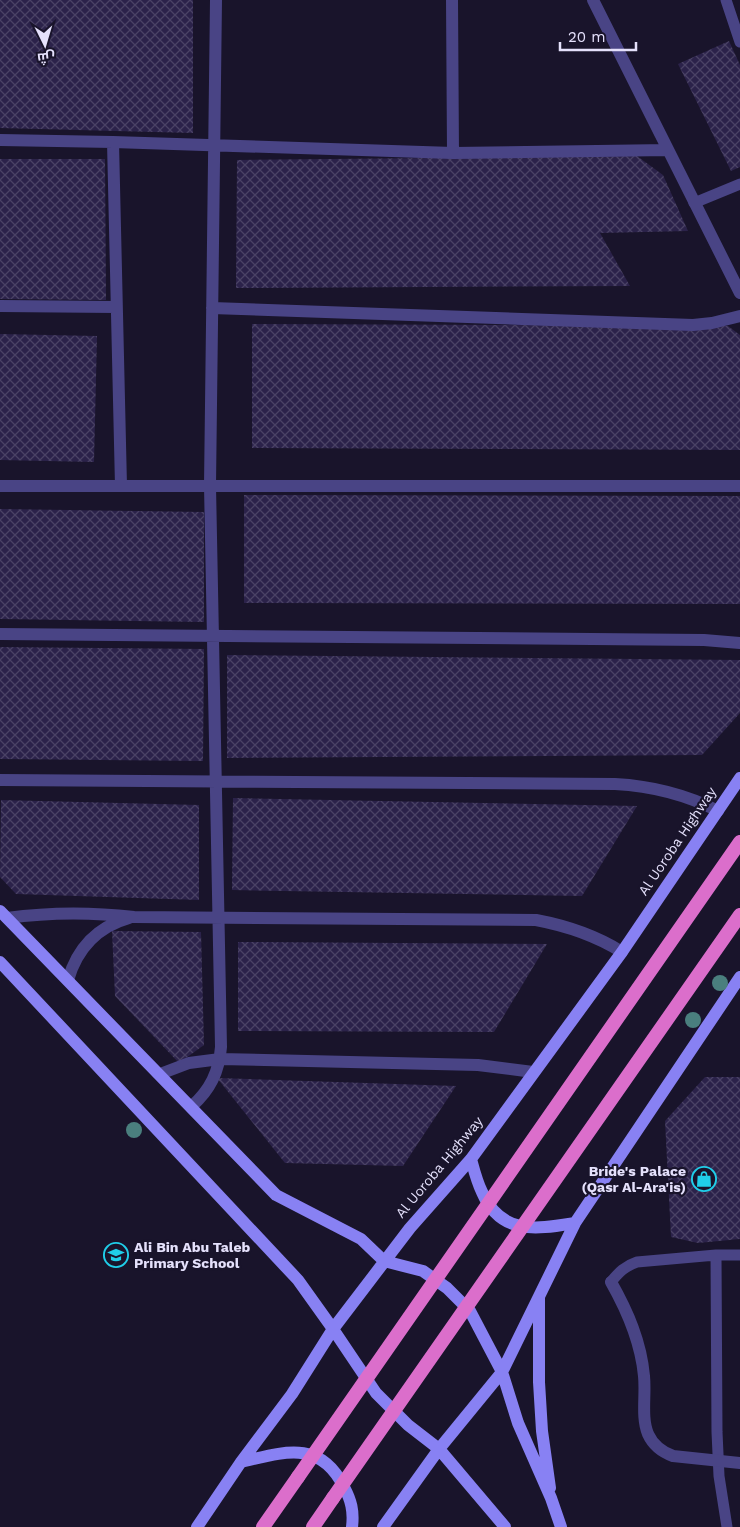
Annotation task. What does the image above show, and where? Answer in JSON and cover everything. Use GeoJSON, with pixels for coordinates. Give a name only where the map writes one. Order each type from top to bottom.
{"type":"FeatureCollection","features":[{"type":"Feature","properties":{"kind":"highway"},"geometry":{"type":"LineString","coordinates":[[263,1527],[740,842]]}},
{"type":"Feature","properties":{"kind":"highway"},"geometry":{"type":"LineString","coordinates":[[313,1527],[740,914]]}},
{"type":"Feature","properties":{"kind":"main road","name":"Al Uoroba Highway"},"geometry":{"type":"LineString","coordinates":[[197,1527],[241,1462],[292,1394],[333,1329],[410,1228],[471,1159],[622,952],[740,778]]}},
{"type":"Feature","properties":{"kind":"main road"},"geometry":{"type":"LineString","coordinates":[[4,914],[192,1106],[276,1195],[361,1240],[384,1261],[424,1271],[447,1288],[470,1311],[502,1372],[518,1423],[551,1498],[561,1527]]}},
{"type":"Feature","properties":{"kind":"main road"},"geometry":{"type":"LineString","coordinates":[[0,962],[298,1280],[376,1393],[408,1425],[439,1449],[504,1527]]}},
{"type":"Feature","properties":{"kind":"main road"},"geometry":{"type":"LineString","coordinates":[[382,1527],[439,1449],[502,1372],[575,1223],[740,977]]}},
{"type":"Feature","properties":{"kind":"main road"},"geometry":{"type":"LineString","coordinates":[[471,1159],[482,1193],[495,1213],[512,1224],[527,1228],[539,1228],[575,1223]]}},
{"type":"Feature","properties":{"kind":"main road"},"geometry":{"type":"LineString","coordinates":[[539,1294],[539,1382],[551,1498]]}},
{"type":"Feature","properties":{"kind":"main road"},"geometry":{"type":"LineString","coordinates":[[241,1462],[276,1453],[302,1452],[326,1462],[337,1473],[352,1503],[352,1527]]}},
{"type":"Feature","properties":{"kind":"street"},"geometry":{"type":"LineString","coordinates":[[192,1106],[210,1086],[220,1059],[210,486],[216,0]]}},
{"type":"Feature","properties":{"kind":"street"},"geometry":{"type":"LineString","coordinates":[[452,0],[453,153]]}},
{"type":"Feature","properties":{"kind":"street"},"geometry":{"type":"LineString","coordinates":[[593,0],[740,293]]}},
{"type":"Feature","properties":{"kind":"street"},"geometry":{"type":"LineString","coordinates":[[0,140],[453,153],[668,150]]}},
{"type":"Feature","properties":{"kind":"street"},"geometry":{"type":"LineString","coordinates":[[113,142],[121,486]]}},
{"type":"Feature","properties":{"kind":"street"},"geometry":{"type":"LineString","coordinates":[[0,306],[116,307]]}},
{"type":"Feature","properties":{"kind":"street"},"geometry":{"type":"LineString","coordinates":[[212,308],[693,325],[712,323],[740,316]]}},
{"type":"Feature","properties":{"kind":"street"},"geometry":{"type":"LineString","coordinates":[[0,486],[740,486]]}},
{"type":"Feature","properties":{"kind":"street"},"geometry":{"type":"LineString","coordinates":[[0,634],[704,640],[740,642]]}},
{"type":"Feature","properties":{"kind":"street"},"geometry":{"type":"LineString","coordinates":[[0,780],[636,785],[678,794],[718,811]]}},
{"type":"Feature","properties":{"kind":"street"},"geometry":{"type":"LineString","coordinates":[[4,914],[70,912],[134,917],[536,920],[590,934],[622,952]]}},
{"type":"Feature","properties":{"kind":"street"},"geometry":{"type":"LineString","coordinates":[[68,980],[78,955],[96,934],[108,926],[134,917]]}},
{"type":"Feature","properties":{"kind":"street"},"geometry":{"type":"LineString","coordinates":[[160,1074],[188,1063],[220,1059],[478,1065],[533,1072]]}},
{"type":"Feature","properties":{"kind":"street"},"geometry":{"type":"LineString","coordinates":[[611,1282],[629,1317],[641,1355],[645,1394],[645,1425],[648,1436],[663,1452],[673,1456],[740,1463]]}},
{"type":"Feature","properties":{"kind":"lane"},"geometry":{"type":"LineString","coordinates":[[726,0],[740,42]]}},
{"type":"Feature","properties":{"kind":"lane"},"geometry":{"type":"LineString","coordinates":[[694,202],[740,184]]}},
{"type":"Feature","properties":{"kind":"lane"},"geometry":{"type":"LineString","coordinates":[[611,1282],[618,1272],[636,1262],[740,1255]]}},
{"type":"Feature","properties":{"kind":"lane"},"geometry":{"type":"LineString","coordinates":[[716,1256],[718,1461],[727,1527]]}},
{"type":"Feature","properties":{"kind":"building"},"geometry":{"type":"Polygon","coordinates":[[[0,0],[193,0],[193,133],[0,128],[0,0]]]}},
{"type":"Feature","properties":{"kind":"building"},"geometry":{"type":"Polygon","coordinates":[[[729,41],[740,65],[740,167],[731,171],[678,64],[729,41]]]}},
{"type":"Feature","properties":{"kind":"building"},"geometry":{"type":"Polygon","coordinates":[[[637,156],[663,175],[688,231],[600,233],[630,286],[236,288],[237,160],[637,156]]]}},
{"type":"Feature","properties":{"kind":"building"},"geometry":{"type":"Polygon","coordinates":[[[0,159],[105,159],[106,300],[0,299],[0,159]]]}},
{"type":"Feature","properties":{"kind":"building"},"geometry":{"type":"Polygon","coordinates":[[[252,324],[728,326],[740,335],[740,450],[252,448],[252,324]]]}},
{"type":"Feature","properties":{"kind":"building"},"geometry":{"type":"Polygon","coordinates":[[[0,334],[97,336],[94,462],[0,460],[0,334]]]}},
{"type":"Feature","properties":{"kind":"building"},"geometry":{"type":"Polygon","coordinates":[[[244,495],[740,496],[740,604],[244,603],[244,495]]]}},
{"type":"Feature","properties":{"kind":"building"},"geometry":{"type":"Polygon","coordinates":[[[0,509],[204,512],[204,622],[0,619],[0,509]]]}},
{"type":"Feature","properties":{"kind":"building"},"geometry":{"type":"Polygon","coordinates":[[[0,647],[204,649],[203,761],[0,759],[0,647]]]}},
{"type":"Feature","properties":{"kind":"building"},"geometry":{"type":"Polygon","coordinates":[[[227,655],[740,660],[740,713],[702,755],[227,758],[227,655]]]}},
{"type":"Feature","properties":{"kind":"building"},"geometry":{"type":"Polygon","coordinates":[[[233,798],[637,806],[582,896],[232,890],[233,798]]]}},
{"type":"Feature","properties":{"kind":"building"},"geometry":{"type":"Polygon","coordinates":[[[1,800],[199,805],[199,900],[16,894],[0,877],[1,800]]]}},
{"type":"Feature","properties":{"kind":"building"},"geometry":{"type":"Polygon","coordinates":[[[112,931],[201,932],[204,1045],[179,1063],[115,996],[112,931]]]}},
{"type":"Feature","properties":{"kind":"building"},"geometry":{"type":"Polygon","coordinates":[[[238,942],[547,944],[494,1032],[238,1031],[238,942]]]}},
{"type":"Feature","properties":{"kind":"building","name":"Bride's Palace (Qasr Al-Ara'is)"},"geometry":{"type":"Polygon","coordinates":[[[705,1077],[740,1077],[740,1239],[698,1243],[671,1237],[665,1121],[705,1077]]]}},
{"type":"Feature","properties":{"kind":"building"},"geometry":{"type":"Polygon","coordinates":[[[217,1078],[456,1086],[403,1166],[285,1163],[217,1078]]]}},
{"type":"Feature","properties":{"kind":"place","name":"Bride's Palace (Qasr Al-Ara'is)"},"geometry":{"type":"Point","coordinates":[704,1179]}},
{"type":"Feature","properties":{"kind":"place","name":"Ali Bin Abu Taleb Primary School"},"geometry":{"type":"Point","coordinates":[116,1255]}}]}
